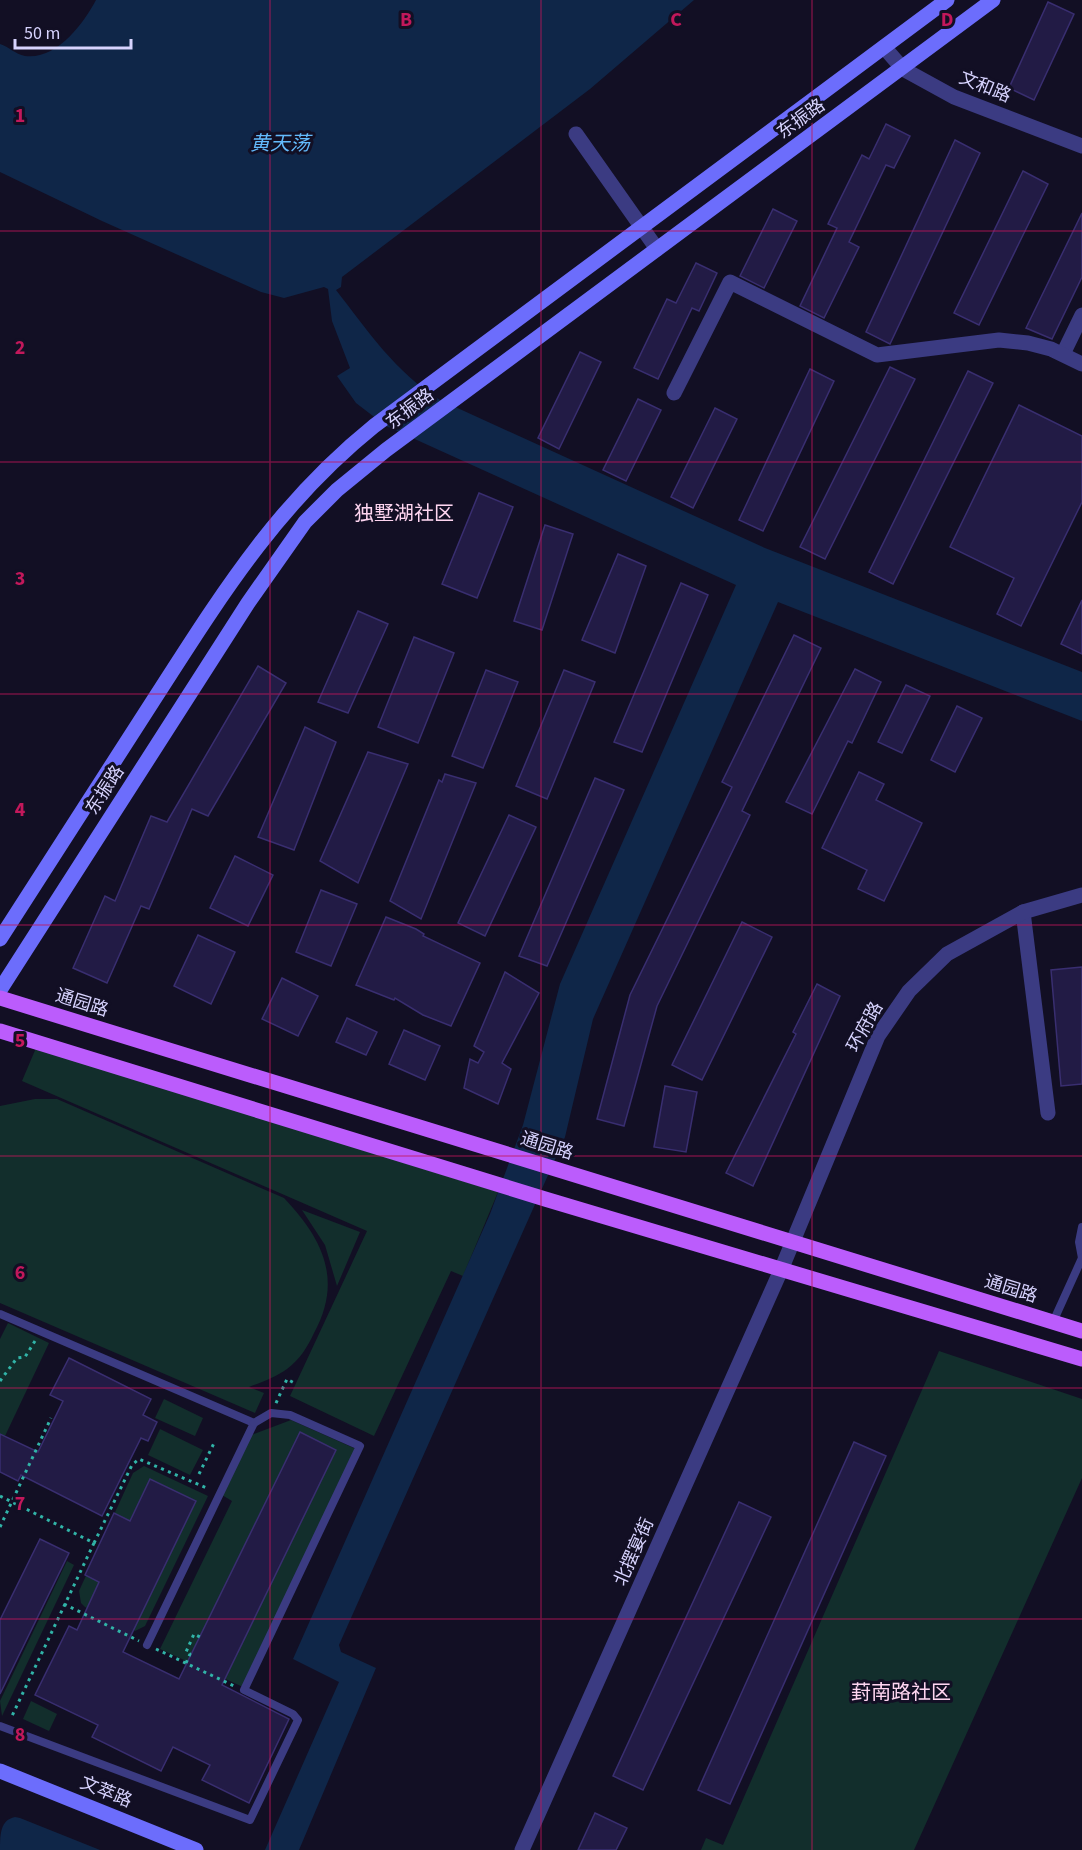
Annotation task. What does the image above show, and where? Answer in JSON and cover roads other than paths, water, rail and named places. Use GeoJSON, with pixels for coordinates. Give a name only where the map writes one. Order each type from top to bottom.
{"type":"FeatureCollection","features":[{"type":"Feature","properties":{"kind":"main road","name":"东振路"},"geometry":{"type":"LineString","coordinates":[[0,939],[247,558],[317,476],[374,426],[947,0]]}},
{"type":"Feature","properties":{"kind":"main road","name":"东振路"},"geometry":{"type":"LineString","coordinates":[[0,990],[287,544],[337,490],[403,438],[993,0]]}},
{"type":"Feature","properties":{"kind":"main road","name":"通园路"},"geometry":{"type":"LineString","coordinates":[[0,998],[1081,1329]]}},
{"type":"Feature","properties":{"kind":"main road"},"geometry":{"type":"LineString","coordinates":[[0,1031],[545,1199],[1082,1359]]}},
{"type":"Feature","properties":{"kind":"main road","name":"文萃路"},"geometry":{"type":"LineString","coordinates":[[0,1771],[196,1850]]}},
{"type":"Feature","properties":{"kind":"street","name":"文和路"},"geometry":{"type":"LineString","coordinates":[[884,47],[903,69],[954,97],[1082,146]]}},
{"type":"Feature","properties":{"kind":"street"},"geometry":{"type":"LineString","coordinates":[[576,134],[657,249]]}},
{"type":"Feature","properties":{"kind":"street"},"geometry":{"type":"LineString","coordinates":[[674,393],[730,282],[877,355],[999,340],[1028,343],[1063,354],[1082,364]]}},
{"type":"Feature","properties":{"kind":"street"},"geometry":{"type":"LineString","coordinates":[[1063,354],[1082,315]]}},
{"type":"Feature","properties":{"kind":"street","name":"环府路"},"geometry":{"type":"LineString","coordinates":[[781,1270],[878,1036],[909,991],[947,954],[1023,912],[1082,895]]}},
{"type":"Feature","properties":{"kind":"street"},"geometry":{"type":"LineString","coordinates":[[1023,912],[1048,1113]]}},
{"type":"Feature","properties":{"kind":"street","name":"北摆宴街"},"geometry":{"type":"LineString","coordinates":[[522,1850],[781,1270]]}},
{"type":"Feature","properties":{"kind":"lane"},"geometry":{"type":"LineString","coordinates":[[1053,1322],[1082,1258],[1078,1242],[1082,1227]]}},
{"type":"Feature","properties":{"kind":"lane"},"geometry":{"type":"LineString","coordinates":[[0,1314],[254,1423]]}},
{"type":"Feature","properties":{"kind":"lane"},"geometry":{"type":"LineString","coordinates":[[3,1727],[250,1820],[298,1720],[293,1714],[244,1690],[360,1446],[290,1415],[271,1413],[254,1423],[147,1645]]}},
{"type":"Feature","properties":{"kind":"water","name":"黄天荡"},"geometry":{"type":"Polygon","coordinates":[[[96,0],[694,0],[590,89],[342,277],[341,287],[336,290],[396,364],[409,377],[440,400],[765,548],[1082,672],[1082,721],[778,602],[593,1019],[565,1137],[339,1645],[341,1652],[376,1668],[299,1850],[265,1850],[339,1682],[293,1659],[490,1214],[523,1125],[560,984],[736,585],[386,426],[356,403],[337,376],[350,368],[332,321],[328,289],[324,287],[284,298],[261,292],[102,221],[0,172],[0,44],[25,56],[37,56],[48,52],[68,38],[96,0]]]}},
{"type":"Feature","properties":{"kind":"water"},"geometry":{"type":"Polygon","coordinates":[[[15,1817],[100,1850],[0,1850],[4,1825],[6,1821],[15,1817]]]}},
{"type":"Feature","properties":{"kind":"district","name":"独墅湖社区"},"geometry":{"type":"Point","coordinates":[404,514]}},
{"type":"Feature","properties":{"kind":"district","name":"葑南路社区"},"geometry":{"type":"Point","coordinates":[901,1693]}}]}
